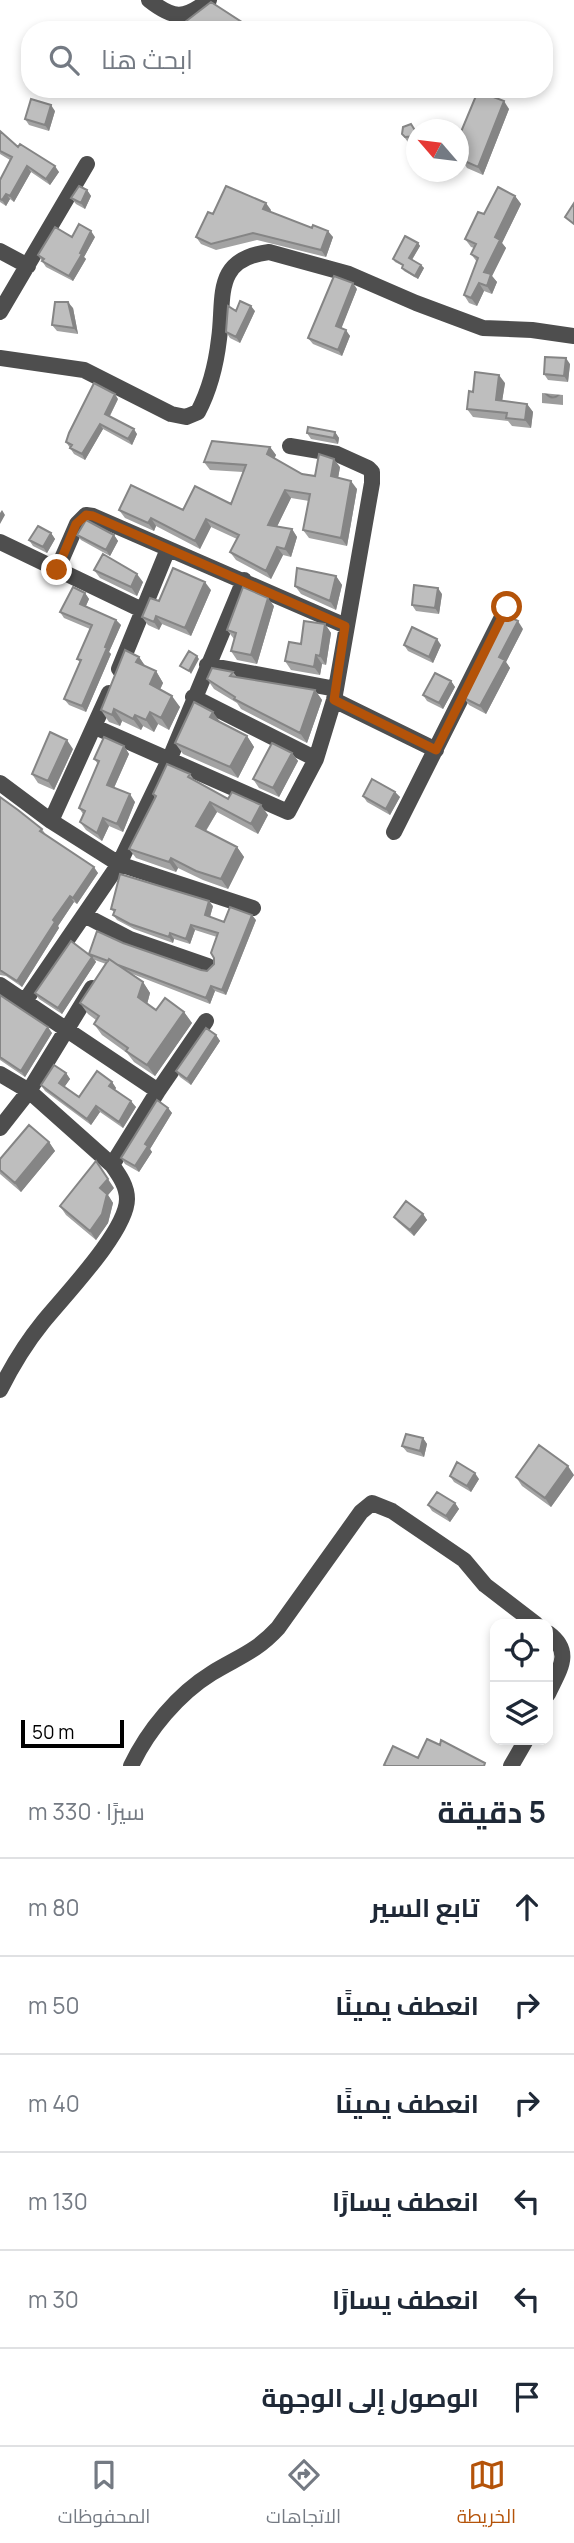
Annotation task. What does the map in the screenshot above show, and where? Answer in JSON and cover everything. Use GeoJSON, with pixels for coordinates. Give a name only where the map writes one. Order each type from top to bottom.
{"type":"FeatureCollection","features":[{"type":"Feature","properties":{"kind":"street"},"geometry":{"type":"LineString","coordinates":[[149,0],[174,16],[181,16],[209,0]]}},
{"type":"Feature","properties":{"kind":"street"},"geometry":{"type":"LineString","coordinates":[[0,312],[87,164]]}},
{"type":"Feature","properties":{"kind":"street"},"geometry":{"type":"LineString","coordinates":[[0,251],[27,266]]}},
{"type":"Feature","properties":{"kind":"street"},"geometry":{"type":"LineString","coordinates":[[0,358],[84,370],[171,414],[186,417],[198,412],[215,367],[220,335],[219,313],[225,280],[239,261],[258,253],[269,252],[349,274],[483,328],[532,330],[574,336]]}},
{"type":"Feature","properties":{"kind":"street"},"geometry":{"type":"LineString","coordinates":[[95,727],[289,812],[316,759],[335,695],[372,484],[372,472],[368,468],[337,454],[290,446]]}},
{"type":"Feature","properties":{"kind":"street"},"geometry":{"type":"LineString","coordinates":[[57,570],[76,524],[86,515],[93,516],[345,626]]}},
{"type":"Feature","properties":{"kind":"street"},"geometry":{"type":"LineString","coordinates":[[0,542],[142,610]]}},
{"type":"Feature","properties":{"kind":"street"},"geometry":{"type":"LineString","coordinates":[[51,821],[95,727],[168,549]]}},
{"type":"Feature","properties":{"kind":"street"},"geometry":{"type":"LineString","coordinates":[[24,1001],[119,864],[170,758],[193,697],[244,580]]}},
{"type":"Feature","properties":{"kind":"street"},"geometry":{"type":"LineString","coordinates":[[394,832],[507,607]]}},
{"type":"Feature","properties":{"kind":"street"},"geometry":{"type":"LineString","coordinates":[[207,665],[335,695],[436,750]]}},
{"type":"Feature","properties":{"kind":"street"},"geometry":{"type":"LineString","coordinates":[[193,697],[316,759]]}},
{"type":"Feature","properties":{"kind":"street"},"geometry":{"type":"LineString","coordinates":[[2,787],[119,864],[253,908]]}},
{"type":"Feature","properties":{"kind":"street"},"geometry":{"type":"LineString","coordinates":[[84,915],[130,939],[208,966]]}},
{"type":"Feature","properties":{"kind":"street"},"geometry":{"type":"LineString","coordinates":[[0,1128],[29,1091],[98,977]]}},
{"type":"Feature","properties":{"kind":"street"},"geometry":{"type":"LineString","coordinates":[[0,985],[158,1091]]}},
{"type":"Feature","properties":{"kind":"street"},"geometry":{"type":"LineString","coordinates":[[112,1165],[206,1021]]}},
{"type":"Feature","properties":{"kind":"street"},"geometry":{"type":"LineString","coordinates":[[0,1074],[29,1091],[112,1165],[122,1180],[127,1197],[124,1215],[83,1276],[43,1322],[12,1366],[0,1390]]}},
{"type":"Feature","properties":{"kind":"street"},"geometry":{"type":"LineString","coordinates":[[131,1766],[160,1720],[181,1699],[210,1674],[264,1644],[362,1512],[372,1503],[392,1511],[464,1560],[485,1585],[529,1619]]}},
{"type":"Feature","properties":{"kind":"street"},"geometry":{"type":"LineString","coordinates":[[553,1638],[560,1644],[563,1655],[553,1681]]}},
{"type":"Feature","properties":{"kind":"street"},"geometry":{"type":"LineString","coordinates":[[511,1766],[523,1745]]}},
{"type":"Feature","properties":{"kind":"water"},"geometry":{"type":"Polygon","coordinates":[[[542,393],[563,395],[563,405],[542,403],[542,393]]]}},
{"type":"Feature","properties":{"kind":"building"},"geometry":{"type":"Polygon","coordinates":[[[211,2],[240,21],[186,21],[211,2]]]}},
{"type":"Feature","properties":{"kind":"building"},"geometry":{"type":"Polygon","coordinates":[[[475,98],[496,98],[504,101],[478,167],[469,163],[469,119],[466,119],[475,98]]]}},
{"type":"Feature","properties":{"kind":"building"},"geometry":{"type":"Polygon","coordinates":[[[31,99],[51,105],[45,125],[25,119],[31,99]]]}},
{"type":"Feature","properties":{"kind":"building"},"geometry":{"type":"Polygon","coordinates":[[[406,126],[406,137],[402,134],[403,127],[406,126]]]}},
{"type":"Feature","properties":{"kind":"building"},"geometry":{"type":"Polygon","coordinates":[[[0,131],[18,147],[20,144],[55,166],[46,179],[27,166],[10,196],[6,194],[2,200],[0,180],[12,157],[0,151],[0,131]]]}},
{"type":"Feature","properties":{"kind":"building"},"geometry":{"type":"Polygon","coordinates":[[[79,186],[87,190],[81,203],[71,198],[79,186]]]}},
{"type":"Feature","properties":{"kind":"building"},"geometry":{"type":"Polygon","coordinates":[[[226,186],[266,203],[263,209],[312,228],[313,225],[328,231],[321,250],[253,233],[211,244],[196,237],[208,212],[213,214],[226,186]]]}},
{"type":"Feature","properties":{"kind":"building"},"geometry":{"type":"Polygon","coordinates":[[[498,187],[515,196],[495,237],[500,240],[484,272],[491,274],[487,286],[479,283],[471,298],[464,295],[478,258],[471,254],[476,244],[465,239],[478,212],[484,214],[498,187]]]}},
{"type":"Feature","properties":{"kind":"building"},"geometry":{"type":"Polygon","coordinates":[[[574,203],[574,224],[565,217],[574,203]]]}},
{"type":"Feature","properties":{"kind":"building"},"geometry":{"type":"Polygon","coordinates":[[[79,224],[91,231],[69,276],[42,261],[44,259],[38,255],[55,227],[72,237],[79,224]]]}},
{"type":"Feature","properties":{"kind":"building"},"geometry":{"type":"Polygon","coordinates":[[[405,236],[418,243],[409,258],[421,265],[415,276],[393,259],[405,236]]]}},
{"type":"Feature","properties":{"kind":"building"},"geometry":{"type":"Polygon","coordinates":[[[334,276],[353,283],[336,326],[346,330],[338,350],[308,338],[334,276]]]}},
{"type":"Feature","properties":{"kind":"building"},"geometry":{"type":"Polygon","coordinates":[[[240,301],[251,306],[236,337],[226,332],[228,306],[236,311],[240,301]]]}},
{"type":"Feature","properties":{"kind":"building"},"geometry":{"type":"Polygon","coordinates":[[[55,302],[68,302],[74,328],[52,325],[55,302]]]}},
{"type":"Feature","properties":{"kind":"building"},"geometry":{"type":"Polygon","coordinates":[[[545,357],[566,358],[564,376],[544,374],[545,357]]]}},
{"type":"Feature","properties":{"kind":"building"},"geometry":{"type":"Polygon","coordinates":[[[475,372],[499,375],[496,400],[527,404],[525,420],[506,418],[507,413],[467,409],[469,391],[473,392],[475,372]]]}},
{"type":"Feature","properties":{"kind":"building"},"geometry":{"type":"Polygon","coordinates":[[[94,383],[115,394],[105,414],[134,429],[128,439],[100,424],[82,454],[70,448],[72,445],[66,442],[94,383]]]}},
{"type":"Feature","properties":{"kind":"building"},"geometry":{"type":"Polygon","coordinates":[[[308,427],[335,432],[334,438],[307,433],[308,427]]]}},
{"type":"Feature","properties":{"kind":"building"},"geometry":{"type":"Polygon","coordinates":[[[212,441],[270,447],[267,454],[302,474],[315,476],[319,454],[334,459],[331,476],[351,481],[341,538],[303,530],[310,494],[285,490],[268,525],[292,529],[285,549],[277,547],[266,571],[230,552],[239,535],[206,519],[195,541],[151,518],[148,523],[119,510],[131,485],[183,510],[195,486],[231,504],[246,465],[204,462],[212,441]]]}},
{"type":"Feature","properties":{"kind":"building"},"geometry":{"type":"Polygon","coordinates":[[[86,520],[114,535],[106,550],[77,535],[86,520]]]}},
{"type":"Feature","properties":{"kind":"building"},"geometry":{"type":"Polygon","coordinates":[[[38,526],[51,533],[43,547],[29,540],[38,526]]]}},
{"type":"Feature","properties":{"kind":"building"},"geometry":{"type":"Polygon","coordinates":[[[103,554],[137,574],[131,587],[94,570],[103,554]]]}},
{"type":"Feature","properties":{"kind":"building"},"geometry":{"type":"Polygon","coordinates":[[[173,568],[205,582],[185,628],[156,616],[154,622],[142,617],[150,598],[159,601],[173,568]]]}},
{"type":"Feature","properties":{"kind":"building"},"geometry":{"type":"Polygon","coordinates":[[[297,568],[336,576],[330,601],[295,586],[297,568]]]}},
{"type":"Feature","properties":{"kind":"building"},"geometry":{"type":"Polygon","coordinates":[[[414,585],[438,588],[435,608],[412,605],[414,585]]]}},
{"type":"Feature","properties":{"kind":"building"},"geometry":{"type":"Polygon","coordinates":[[[73,587],[85,593],[80,604],[116,620],[82,706],[64,699],[92,625],[60,612],[73,587]]]}},
{"type":"Feature","properties":{"kind":"building"},"geometry":{"type":"Polygon","coordinates":[[[243,587],[268,598],[251,655],[231,651],[236,633],[227,630],[243,587]]]}},
{"type":"Feature","properties":{"kind":"building"},"geometry":{"type":"Polygon","coordinates":[[[506,615],[518,621],[499,657],[505,660],[480,706],[464,698],[506,615]]]}},
{"type":"Feature","properties":{"kind":"building"},"geometry":{"type":"Polygon","coordinates":[[[304,621],[325,624],[320,656],[316,655],[314,667],[285,661],[289,642],[301,644],[304,621]]]}},
{"type":"Feature","properties":{"kind":"building"},"geometry":{"type":"Polygon","coordinates":[[[412,627],[437,639],[429,657],[404,645],[412,627]]]}},
{"type":"Feature","properties":{"kind":"building"},"geometry":{"type":"Polygon","coordinates":[[[125,650],[139,657],[136,662],[156,671],[150,684],[172,696],[161,718],[150,712],[146,720],[135,715],[133,719],[114,709],[112,715],[101,710],[125,650]]]}},
{"type":"Feature","properties":{"kind":"building"},"geometry":{"type":"Polygon","coordinates":[[[189,651],[197,656],[189,671],[180,666],[189,651]]]}},
{"type":"Feature","properties":{"kind":"building"},"geometry":{"type":"Polygon","coordinates":[[[212,668],[233,672],[230,676],[315,690],[300,733],[234,699],[235,697],[207,679],[212,668]]]}},
{"type":"Feature","properties":{"kind":"building"},"geometry":{"type":"Polygon","coordinates":[[[435,673],[451,681],[439,703],[423,695],[435,673]]]}},
{"type":"Feature","properties":{"kind":"building"},"geometry":{"type":"Polygon","coordinates":[[[194,702],[213,712],[210,717],[247,736],[230,767],[175,743],[194,702]]]}},
{"type":"Feature","properties":{"kind":"building"},"geometry":{"type":"Polygon","coordinates":[[[50,732],[67,740],[48,781],[32,774],[50,732]]]}},
{"type":"Feature","properties":{"kind":"building"},"geometry":{"type":"Polygon","coordinates":[[[104,737],[124,746],[107,785],[130,794],[117,824],[103,818],[97,833],[80,822],[85,811],[79,808],[99,761],[94,759],[104,737]]]}},
{"type":"Feature","properties":{"kind":"building"},"geometry":{"type":"Polygon","coordinates":[[[272,743],[292,753],[273,788],[253,779],[272,743]]]}},
{"type":"Feature","properties":{"kind":"building"},"geometry":{"type":"Polygon","coordinates":[[[167,764],[190,774],[188,777],[228,799],[232,792],[261,805],[251,824],[210,802],[196,826],[237,847],[221,879],[196,871],[171,858],[169,862],[129,849],[156,796],[153,794],[167,764]]]}},
{"type":"Feature","properties":{"kind":"building"},"geometry":{"type":"Polygon","coordinates":[[[372,779],[395,792],[386,809],[363,796],[372,779]]]}},
{"type":"Feature","properties":{"kind":"building"},"geometry":{"type":"Polygon","coordinates":[[[0,797],[42,829],[40,831],[94,867],[73,898],[70,896],[53,920],[55,922],[17,981],[0,970],[0,797]]]}},
{"type":"Feature","properties":{"kind":"building"},"geometry":{"type":"Polygon","coordinates":[[[120,874],[209,901],[205,915],[224,922],[230,907],[252,915],[222,990],[211,986],[206,998],[118,965],[109,959],[108,961],[89,954],[97,931],[123,943],[201,970],[207,971],[214,964],[211,953],[218,933],[191,925],[186,939],[170,933],[169,937],[130,924],[113,915],[115,910],[111,909],[120,874]]]}},
{"type":"Feature","properties":{"kind":"building"},"geometry":{"type":"Polygon","coordinates":[[[71,941],[92,957],[58,1008],[35,993],[71,941]]]}},
{"type":"Feature","properties":{"kind":"building"},"geometry":{"type":"Polygon","coordinates":[[[109,959],[143,982],[138,997],[156,1010],[165,998],[184,1012],[147,1065],[94,1024],[99,1016],[80,1003],[109,959]]]}},
{"type":"Feature","properties":{"kind":"building"},"geometry":{"type":"Polygon","coordinates":[[[0,995],[48,1027],[21,1071],[0,1057],[0,995]]]}},
{"type":"Feature","properties":{"kind":"building"},"geometry":{"type":"Polygon","coordinates":[[[206,1028],[216,1035],[187,1079],[176,1071],[206,1028]]]}},
{"type":"Feature","properties":{"kind":"building"},"geometry":{"type":"Polygon","coordinates":[[[54,1065],[66,1073],[59,1083],[79,1097],[97,1071],[112,1082],[109,1086],[131,1101],[119,1122],[96,1106],[87,1119],[41,1085],[54,1065]]]}},
{"type":"Feature","properties":{"kind":"building"},"geometry":{"type":"Polygon","coordinates":[[[157,1100],[168,1108],[145,1144],[148,1146],[135,1166],[121,1158],[157,1100]]]}},
{"type":"Feature","properties":{"kind":"building"},"geometry":{"type":"Polygon","coordinates":[[[29,1125],[49,1142],[15,1183],[0,1170],[0,1159],[29,1125]]]}},
{"type":"Feature","properties":{"kind":"building"},"geometry":{"type":"Polygon","coordinates":[[[96,1161],[108,1179],[100,1188],[107,1194],[102,1214],[90,1231],[60,1206],[96,1161]]]}},
{"type":"Feature","properties":{"kind":"building"},"geometry":{"type":"Polygon","coordinates":[[[406,1201],[423,1214],[410,1230],[394,1217],[406,1201]]]}},
{"type":"Feature","properties":{"kind":"building"},"geometry":{"type":"Polygon","coordinates":[[[406,1434],[423,1438],[420,1451],[402,1446],[406,1434]]]}},
{"type":"Feature","properties":{"kind":"building"},"geometry":{"type":"Polygon","coordinates":[[[539,1445],[568,1466],[545,1498],[516,1477],[539,1445]]]}},
{"type":"Feature","properties":{"kind":"building"},"geometry":{"type":"Polygon","coordinates":[[[457,1462],[475,1473],[467,1486],[450,1476],[457,1462]]]}},
{"type":"Feature","properties":{"kind":"building"},"geometry":{"type":"Polygon","coordinates":[[[437,1492],[455,1503],[446,1516],[428,1505],[437,1492]]]}},
{"type":"Feature","properties":{"kind":"building"},"geometry":{"type":"Polygon","coordinates":[[[427,1739],[440,1745],[441,1740],[485,1763],[484,1766],[384,1765],[393,1746],[418,1758],[427,1739]]]}},
{"type":"Feature","properties":{"kind":"route"},"geometry":{"type":"LineString","coordinates":[[57,570],[76,524],[86,515],[93,516],[345,626],[334,700],[436,750],[507,607]]}}]}
